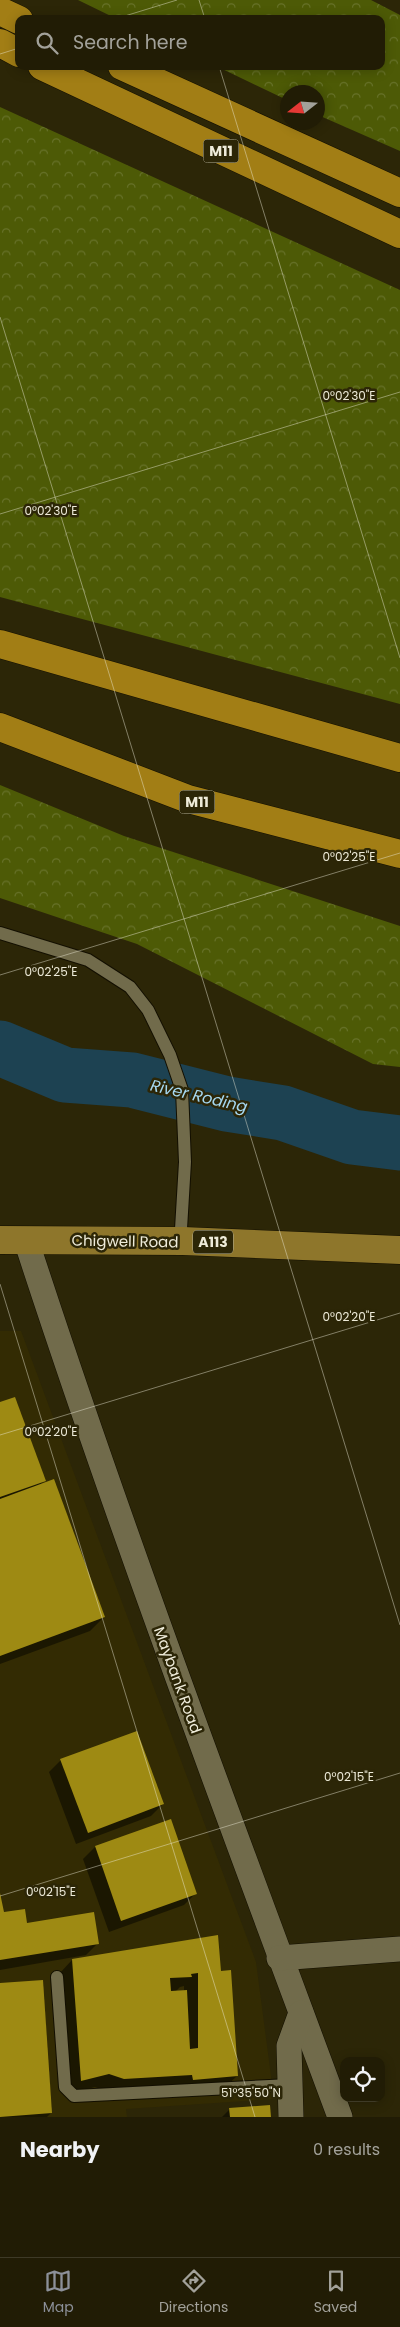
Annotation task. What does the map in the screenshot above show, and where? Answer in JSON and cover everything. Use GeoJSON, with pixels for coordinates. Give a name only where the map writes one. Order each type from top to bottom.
{"type":"FeatureCollection","features":[{"type":"Feature","properties":{"kind":"highway"},"geometry":{"type":"LineString","coordinates":[[0,11],[15,18]]}},
{"type":"Feature","properties":{"kind":"highway"},"geometry":{"type":"LineString","coordinates":[[0,42],[15,51]]}},
{"type":"Feature","properties":{"kind":"highway","name":"M11"},"geometry":{"type":"LineString","coordinates":[[51,70],[400,234]]}},
{"type":"Feature","properties":{"kind":"highway","name":"M11"},"geometry":{"type":"LineString","coordinates":[[131,70],[400,194]]}},
{"type":"Feature","properties":{"kind":"highway"},"geometry":{"type":"LineString","coordinates":[[0,644],[400,758]]}},
{"type":"Feature","properties":{"kind":"highway","name":"M11"},"geometry":{"type":"LineString","coordinates":[[0,727],[188,800],[400,854]]}},
{"type":"Feature","properties":{"kind":"main road","name":"Chigwell Road"},"geometry":{"type":"LineString","coordinates":[[13,1240],[183,1241],[400,1250]]}},
{"type":"Feature","properties":{"kind":"street","name":"Maybank Road"},"geometry":{"type":"LineString","coordinates":[[13,1240],[154,1614],[279,1958],[340,2117]]}},
{"type":"Feature","properties":{"kind":"street"},"geometry":{"type":"LineString","coordinates":[[279,1958],[400,1949]]}},
{"type":"Feature","properties":{"kind":"street"},"geometry":{"type":"LineString","coordinates":[[292,2117],[290,2046],[301,2013]]}},
{"type":"Feature","properties":{"kind":"lane"},"geometry":{"type":"LineString","coordinates":[[0,933],[88,960],[130,987],[148,1010],[170,1055],[182,1090],[185,1162],[181,1229],[183,1241]]}},
{"type":"Feature","properties":{"kind":"lane"},"geometry":{"type":"LineString","coordinates":[[57,1977],[65,2087],[74,2096],[290,2085]]}},
{"type":"Feature","properties":{"kind":"shaded area"},"geometry":{"type":"Polygon","coordinates":[[[0,1331],[21,1331],[256,1962],[274,2099],[126,2109],[127,2117],[0,2117],[0,1331]]]}},
{"type":"Feature","properties":{"kind":"green space"},"geometry":{"type":"Polygon","coordinates":[[[78,0],[371,0],[400,15],[400,151],[325,118],[325,85],[280,85],[280,97],[224,70],[385,70],[385,15],[109,15],[78,0]]]}},
{"type":"Feature","properties":{"kind":"green space"},"geometry":{"type":"Polygon","coordinates":[[[0,107],[400,290],[400,704],[0,597],[0,107]]]}},
{"type":"Feature","properties":{"kind":"green space"},"geometry":{"type":"Polygon","coordinates":[[[0,785],[124,836],[400,926],[400,1067],[373,1064],[137,944],[0,898],[0,785]]]}},
{"type":"Feature","properties":{"kind":"building"},"geometry":{"type":"Polygon","coordinates":[[[15,1397],[46,1481],[0,1497],[0,1402],[15,1397]]]}},
{"type":"Feature","properties":{"kind":"building"},"geometry":{"type":"Polygon","coordinates":[[[54,1479],[105,1617],[0,1656],[0,1499],[54,1479]]]}},
{"type":"Feature","properties":{"kind":"building"},"geometry":{"type":"Polygon","coordinates":[[[137,1731],[164,1804],[88,1833],[60,1759],[137,1731]]]}},
{"type":"Feature","properties":{"kind":"building"},"geometry":{"type":"Polygon","coordinates":[[[171,1819],[197,1894],[121,1921],[95,1846],[171,1819]]]}},
{"type":"Feature","properties":{"kind":"building"},"geometry":{"type":"Polygon","coordinates":[[[0,1893],[4,1912],[25,1909],[27,1923],[94,1912],[99,1944],[0,1960],[0,1893]]]}},
{"type":"Feature","properties":{"kind":"building"},"geometry":{"type":"Polygon","coordinates":[[[218,1935],[221,1971],[231,1970],[238,2076],[193,2080],[192,2075],[124,2079],[109,2074],[81,2081],[72,1959],[218,1935]],[[198,1973],[191,1974],[192,1977],[170,1978],[171,1991],[187,1990],[190,2049],[198,2048],[198,1973]]]}},
{"type":"Feature","properties":{"kind":"building"},"geometry":{"type":"Polygon","coordinates":[[[43,1980],[52,2113],[0,2117],[0,1983],[43,1980]]]}},
{"type":"Feature","properties":{"kind":"building"},"geometry":{"type":"Polygon","coordinates":[[[270,2105],[271,2117],[230,2117],[229,2108],[270,2105]]]}},
{"type":"Feature","properties":{"kind":"waterway","name":"River Roding"},"geometry":{"type":"LineString","coordinates":[[0,1048],[65,1075],[132,1080],[227,1104],[283,1113],[352,1137],[400,1143]]}}]}
